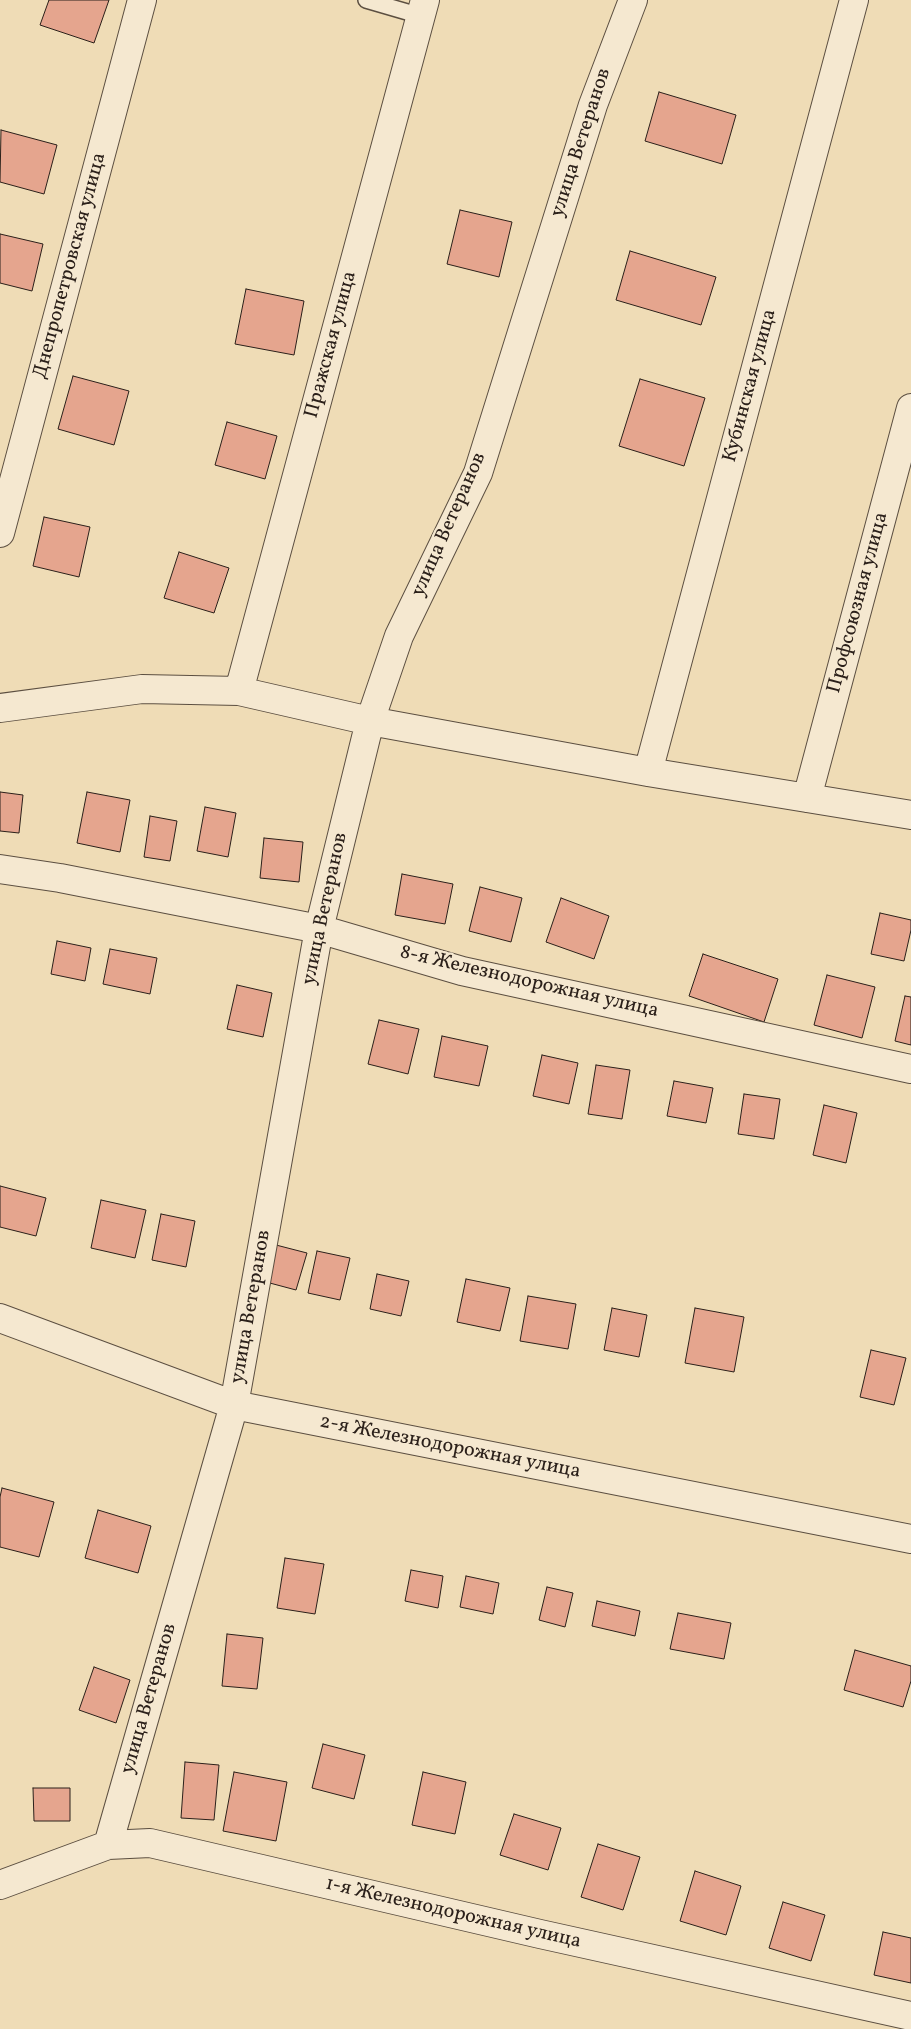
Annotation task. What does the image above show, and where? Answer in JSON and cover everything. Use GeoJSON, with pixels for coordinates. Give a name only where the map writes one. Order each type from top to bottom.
{"type":"FeatureCollection","features":[{"type":"Feature","properties":{"kind":"street","name":"Днепропетровская улица"},"geometry":{"type":"LineString","coordinates":[[0,533],[142,0]]}},
{"type":"Feature","properties":{"kind":"street","name":"улица Ветеранов"},"geometry":{"type":"LineString","coordinates":[[108,1845],[234,1405],[319,929],[370,721],[399,636],[478,472],[593,104],[633,0]]}},
{"type":"Feature","properties":{"kind":"street","name":"Кубинская улица"},"geometry":{"type":"LineString","coordinates":[[648,772],[854,0]]}},
{"type":"Feature","properties":{"kind":"street","name":"Пражская улица"},"geometry":{"type":"LineString","coordinates":[[239,691],[423,8]]}},
{"type":"Feature","properties":{"kind":"street","name":"Профсоюзная улица"},"geometry":{"type":"LineString","coordinates":[[807,798],[911,408]]}},
{"type":"Feature","properties":{"kind":"street"},"geometry":{"type":"LineString","coordinates":[[0,708],[142,689],[239,691],[370,721],[648,772],[911,815]]}},
{"type":"Feature","properties":{"kind":"street","name":"8-я Железнодорожная улица"},"geometry":{"type":"LineString","coordinates":[[0,869],[60,878],[319,929],[462,971],[911,1069]]}},
{"type":"Feature","properties":{"kind":"street","name":"2-я Железнодорожная улица"},"geometry":{"type":"LineString","coordinates":[[0,1318],[234,1405],[911,1539]]}},
{"type":"Feature","properties":{"kind":"street","name":"1-я Железнодорожная улица"},"geometry":{"type":"LineString","coordinates":[[0,1885],[108,1845],[150,1843],[530,1932],[911,2016]]}},
{"type":"Feature","properties":{"kind":"lane"},"geometry":{"type":"LineString","coordinates":[[366,0],[423,8]]}},
{"type":"Feature","properties":{"kind":"building"},"geometry":{"type":"Polygon","coordinates":[[[49,0],[109,0],[94,43],[40,25],[49,0]]]}},
{"type":"Feature","properties":{"kind":"building"},"geometry":{"type":"Polygon","coordinates":[[[659,92],[736,115],[722,164],[645,141],[659,92]]]}},
{"type":"Feature","properties":{"kind":"building"},"geometry":{"type":"Polygon","coordinates":[[[1,130],[57,145],[44,194],[0,182],[1,130]]]}},
{"type":"Feature","properties":{"kind":"building"},"geometry":{"type":"Polygon","coordinates":[[[460,210],[512,222],[499,277],[447,264],[460,210]]]}},
{"type":"Feature","properties":{"kind":"building"},"geometry":{"type":"Polygon","coordinates":[[[0,234],[43,244],[32,291],[0,283],[0,234]]]}},
{"type":"Feature","properties":{"kind":"building"},"geometry":{"type":"Polygon","coordinates":[[[630,251],[716,277],[701,325],[616,300],[630,251]]]}},
{"type":"Feature","properties":{"kind":"building"},"geometry":{"type":"Polygon","coordinates":[[[246,289],[304,301],[294,355],[235,344],[246,289]]]}},
{"type":"Feature","properties":{"kind":"building"},"geometry":{"type":"Polygon","coordinates":[[[73,376],[129,391],[114,445],[58,429],[73,376]]]}},
{"type":"Feature","properties":{"kind":"building"},"geometry":{"type":"Polygon","coordinates":[[[640,379],[705,398],[684,466],[619,446],[640,379]]]}},
{"type":"Feature","properties":{"kind":"building"},"geometry":{"type":"Polygon","coordinates":[[[227,422],[277,436],[265,479],[215,465],[227,422]]]}},
{"type":"Feature","properties":{"kind":"building"},"geometry":{"type":"Polygon","coordinates":[[[44,517],[90,527],[79,577],[33,566],[44,517]]]}},
{"type":"Feature","properties":{"kind":"building"},"geometry":{"type":"Polygon","coordinates":[[[179,552],[229,568],[214,613],[164,598],[179,552]]]}},
{"type":"Feature","properties":{"kind":"building"},"geometry":{"type":"Polygon","coordinates":[[[0,792],[23,795],[19,833],[0,831],[0,792]]]}},
{"type":"Feature","properties":{"kind":"building"},"geometry":{"type":"Polygon","coordinates":[[[87,792],[130,800],[120,852],[77,843],[87,792]]]}},
{"type":"Feature","properties":{"kind":"building"},"geometry":{"type":"Polygon","coordinates":[[[205,807],[236,813],[228,857],[197,851],[205,807]]]}},
{"type":"Feature","properties":{"kind":"building"},"geometry":{"type":"Polygon","coordinates":[[[150,816],[177,821],[170,861],[144,857],[150,816]]]}},
{"type":"Feature","properties":{"kind":"building"},"geometry":{"type":"Polygon","coordinates":[[[264,838],[303,842],[299,882],[260,878],[264,838]]]}},
{"type":"Feature","properties":{"kind":"building"},"geometry":{"type":"Polygon","coordinates":[[[402,874],[453,884],[445,924],[395,915],[402,874]]]}},
{"type":"Feature","properties":{"kind":"building"},"geometry":{"type":"Polygon","coordinates":[[[480,887],[522,898],[511,942],[469,931],[480,887]]]}},
{"type":"Feature","properties":{"kind":"building"},"geometry":{"type":"Polygon","coordinates":[[[561,898],[609,916],[594,959],[546,942],[561,898]]]}},
{"type":"Feature","properties":{"kind":"building"},"geometry":{"type":"Polygon","coordinates":[[[880,913],[911,920],[911,930],[904,961],[871,954],[880,913]]]}},
{"type":"Feature","properties":{"kind":"building"},"geometry":{"type":"Polygon","coordinates":[[[57,941],[91,948],[85,981],[51,974],[57,941]]]}},
{"type":"Feature","properties":{"kind":"building"},"geometry":{"type":"Polygon","coordinates":[[[110,949],[157,958],[150,994],[103,984],[110,949]]]}},
{"type":"Feature","properties":{"kind":"building"},"geometry":{"type":"Polygon","coordinates":[[[703,954],[778,979],[764,1022],[689,996],[703,954]]]}},
{"type":"Feature","properties":{"kind":"building"},"geometry":{"type":"Polygon","coordinates":[[[827,975],[875,987],[862,1038],[814,1025],[827,975]]]}},
{"type":"Feature","properties":{"kind":"building"},"geometry":{"type":"Polygon","coordinates":[[[237,985],[272,993],[263,1037],[227,1029],[237,985]]]}},
{"type":"Feature","properties":{"kind":"building"},"geometry":{"type":"Polygon","coordinates":[[[905,996],[911,997],[911,1045],[895,1041],[905,996]]]}},
{"type":"Feature","properties":{"kind":"building"},"geometry":{"type":"Polygon","coordinates":[[[379,1020],[419,1029],[408,1074],[368,1064],[379,1020]]]}},
{"type":"Feature","properties":{"kind":"building"},"geometry":{"type":"Polygon","coordinates":[[[442,1036],[488,1046],[479,1086],[434,1077],[442,1036]]]}},
{"type":"Feature","properties":{"kind":"building"},"geometry":{"type":"Polygon","coordinates":[[[542,1055],[578,1063],[569,1104],[533,1096],[542,1055]]]}},
{"type":"Feature","properties":{"kind":"building"},"geometry":{"type":"Polygon","coordinates":[[[596,1065],[630,1070],[622,1119],[588,1114],[596,1065]]]}},
{"type":"Feature","properties":{"kind":"building"},"geometry":{"type":"Polygon","coordinates":[[[674,1081],[713,1088],[706,1123],[667,1116],[674,1081]]]}},
{"type":"Feature","properties":{"kind":"building"},"geometry":{"type":"Polygon","coordinates":[[[744,1094],[780,1099],[774,1139],[738,1134],[744,1094]]]}},
{"type":"Feature","properties":{"kind":"building"},"geometry":{"type":"Polygon","coordinates":[[[824,1105],[857,1113],[846,1163],[813,1155],[824,1105]]]}},
{"type":"Feature","properties":{"kind":"building"},"geometry":{"type":"Polygon","coordinates":[[[0,1186],[46,1198],[36,1236],[0,1227],[0,1186]]]}},
{"type":"Feature","properties":{"kind":"building"},"geometry":{"type":"Polygon","coordinates":[[[101,1200],[146,1210],[135,1258],[91,1248],[101,1200]]]}},
{"type":"Feature","properties":{"kind":"building"},"geometry":{"type":"Polygon","coordinates":[[[161,1214],[195,1221],[186,1267],[152,1260],[161,1214]]]}},
{"type":"Feature","properties":{"kind":"building"},"geometry":{"type":"Polygon","coordinates":[[[276,1245],[307,1253],[296,1290],[266,1282],[276,1245]]]}},
{"type":"Feature","properties":{"kind":"building"},"geometry":{"type":"Polygon","coordinates":[[[317,1251],[350,1258],[340,1300],[308,1293],[317,1251]]]}},
{"type":"Feature","properties":{"kind":"building"},"geometry":{"type":"Polygon","coordinates":[[[377,1274],[409,1281],[401,1316],[370,1309],[377,1274]]]}},
{"type":"Feature","properties":{"kind":"building"},"geometry":{"type":"Polygon","coordinates":[[[466,1279],[510,1288],[500,1331],[457,1322],[466,1279]]]}},
{"type":"Feature","properties":{"kind":"building"},"geometry":{"type":"Polygon","coordinates":[[[528,1296],[576,1304],[568,1349],[520,1341],[528,1296]]]}},
{"type":"Feature","properties":{"kind":"building"},"geometry":{"type":"Polygon","coordinates":[[[612,1308],[647,1315],[639,1357],[604,1350],[612,1308]]]}},
{"type":"Feature","properties":{"kind":"building"},"geometry":{"type":"Polygon","coordinates":[[[695,1308],[744,1317],[734,1372],[685,1363],[695,1308]]]}},
{"type":"Feature","properties":{"kind":"building"},"geometry":{"type":"Polygon","coordinates":[[[871,1350],[906,1358],[894,1405],[860,1397],[871,1350]]]}},
{"type":"Feature","properties":{"kind":"building"},"geometry":{"type":"Polygon","coordinates":[[[2,1488],[54,1502],[39,1557],[0,1547],[0,1497],[2,1488]]]}},
{"type":"Feature","properties":{"kind":"building"},"geometry":{"type":"Polygon","coordinates":[[[98,1510],[151,1526],[138,1573],[85,1558],[98,1510]]]}},
{"type":"Feature","properties":{"kind":"building"},"geometry":{"type":"Polygon","coordinates":[[[285,1558],[324,1564],[315,1614],[277,1608],[285,1558]]]}},
{"type":"Feature","properties":{"kind":"building"},"geometry":{"type":"Polygon","coordinates":[[[411,1570],[443,1576],[438,1608],[405,1601],[411,1570]]]}},
{"type":"Feature","properties":{"kind":"building"},"geometry":{"type":"Polygon","coordinates":[[[466,1576],[499,1583],[493,1614],[460,1607],[466,1576]]]}},
{"type":"Feature","properties":{"kind":"building"},"geometry":{"type":"Polygon","coordinates":[[[547,1587],[573,1593],[565,1627],[539,1620],[547,1587]]]}},
{"type":"Feature","properties":{"kind":"building"},"geometry":{"type":"Polygon","coordinates":[[[597,1601],[640,1611],[635,1636],[592,1626],[597,1601]]]}},
{"type":"Feature","properties":{"kind":"building"},"geometry":{"type":"Polygon","coordinates":[[[678,1613],[731,1623],[724,1659],[670,1649],[678,1613]]]}},
{"type":"Feature","properties":{"kind":"building"},"geometry":{"type":"Polygon","coordinates":[[[227,1634],[263,1638],[257,1689],[222,1686],[227,1634]]]}},
{"type":"Feature","properties":{"kind":"building"},"geometry":{"type":"Polygon","coordinates":[[[855,1650],[911,1666],[911,1681],[903,1707],[844,1690],[855,1650]]]}},
{"type":"Feature","properties":{"kind":"building"},"geometry":{"type":"Polygon","coordinates":[[[94,1667],[130,1680],[116,1723],[79,1710],[94,1667]]]}},
{"type":"Feature","properties":{"kind":"building"},"geometry":{"type":"Polygon","coordinates":[[[323,1744],[365,1755],[354,1799],[312,1788],[323,1744]]]}},
{"type":"Feature","properties":{"kind":"building"},"geometry":{"type":"Polygon","coordinates":[[[185,1762],[219,1765],[214,1820],[181,1818],[185,1762]]]}},
{"type":"Feature","properties":{"kind":"building"},"geometry":{"type":"Polygon","coordinates":[[[234,1772],[287,1782],[276,1841],[223,1831],[234,1772]]]}},
{"type":"Feature","properties":{"kind":"building"},"geometry":{"type":"Polygon","coordinates":[[[423,1772],[466,1782],[455,1834],[412,1825],[423,1772]]]}},
{"type":"Feature","properties":{"kind":"building"},"geometry":{"type":"Polygon","coordinates":[[[33,1788],[70,1788],[70,1821],[34,1821],[33,1788]]]}},
{"type":"Feature","properties":{"kind":"building"},"geometry":{"type":"Polygon","coordinates":[[[514,1814],[561,1828],[548,1870],[500,1855],[514,1814]]]}},
{"type":"Feature","properties":{"kind":"building"},"geometry":{"type":"Polygon","coordinates":[[[598,1844],[640,1857],[623,1910],[581,1897],[598,1844]]]}},
{"type":"Feature","properties":{"kind":"building"},"geometry":{"type":"Polygon","coordinates":[[[695,1871],[741,1886],[726,1935],[680,1921],[695,1871]]]}},
{"type":"Feature","properties":{"kind":"building"},"geometry":{"type":"Polygon","coordinates":[[[783,1902],[825,1915],[811,1961],[769,1948],[783,1902]]]}},
{"type":"Feature","properties":{"kind":"building"},"geometry":{"type":"Polygon","coordinates":[[[883,1932],[911,1938],[911,1983],[874,1975],[883,1932]]]}}]}
